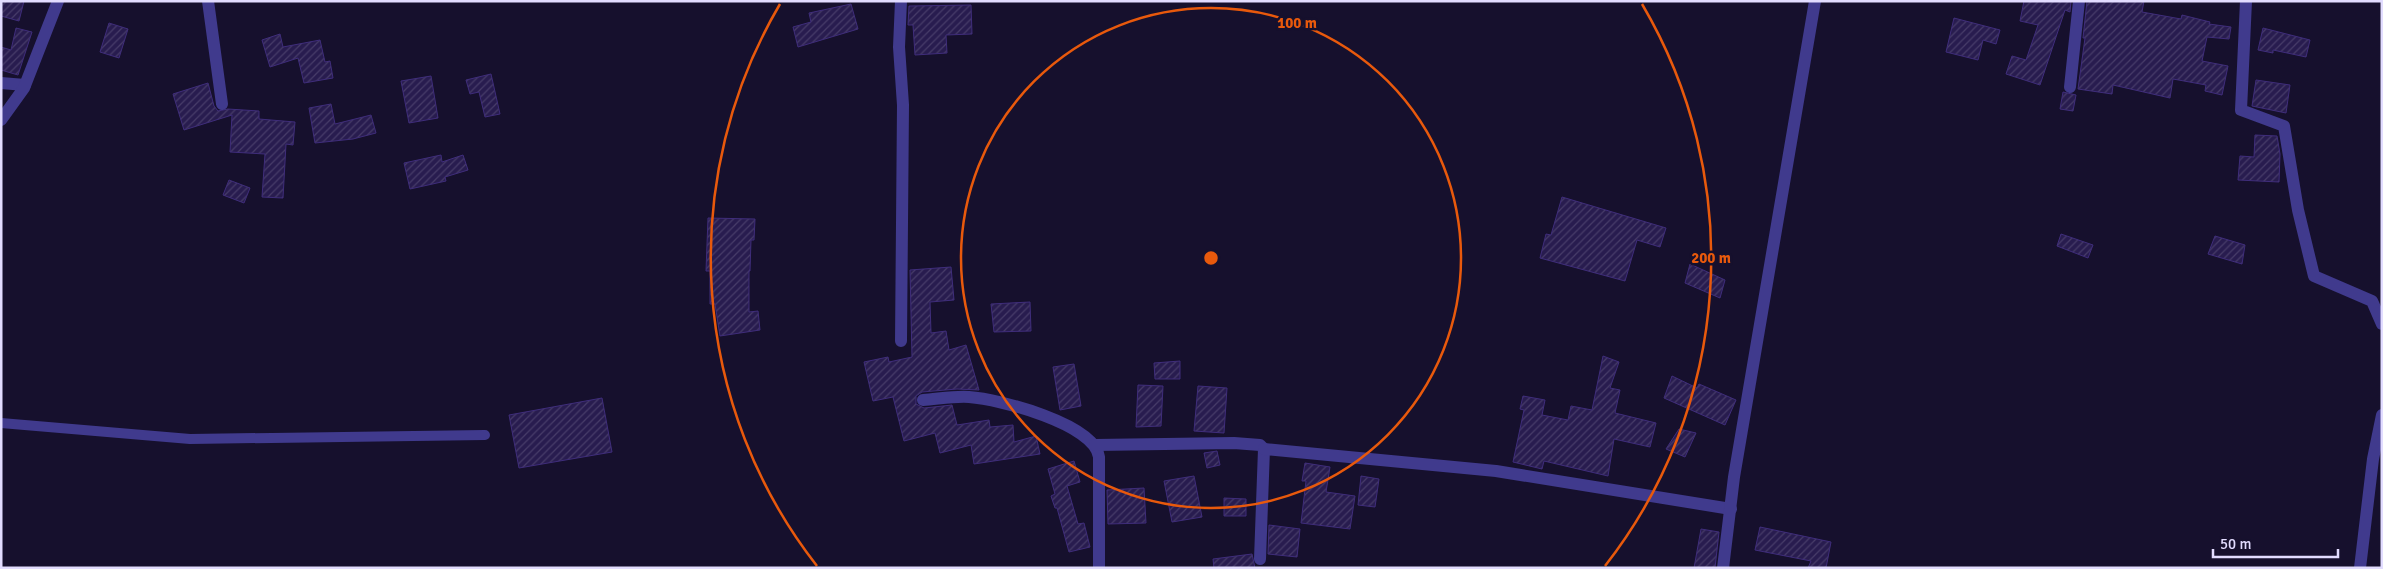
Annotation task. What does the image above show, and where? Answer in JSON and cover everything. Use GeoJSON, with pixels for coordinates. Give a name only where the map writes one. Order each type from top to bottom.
{"type":"FeatureCollection","features":[{"type":"Feature","properties":{"kind":"street"},"geometry":{"type":"LineString","coordinates":[[1,120],[25,85],[58,1]]}},
{"type":"Feature","properties":{"kind":"street"},"geometry":{"type":"LineString","coordinates":[[208,1],[222,104]]}},
{"type":"Feature","properties":{"kind":"street"},"geometry":{"type":"LineString","coordinates":[[901,1],[899,47],[903,105],[901,341]]}},
{"type":"Feature","properties":{"kind":"street"},"geometry":{"type":"LineString","coordinates":[[1723,568],[1730,509],[1815,1]]}},
{"type":"Feature","properties":{"kind":"street"},"geometry":{"type":"LineString","coordinates":[[2070,86],[2079,1]]}},
{"type":"Feature","properties":{"kind":"street"},"geometry":{"type":"LineString","coordinates":[[2246,1],[2241,110],[2284,126],[2298,210],[2314,276],[2372,301],[2382,324]]}},
{"type":"Feature","properties":{"kind":"street"},"geometry":{"type":"LineString","coordinates":[[1,83],[25,85]]}},
{"type":"Feature","properties":{"kind":"street"},"geometry":{"type":"LineString","coordinates":[[923,400],[970,397],[1041,413],[1089,438],[1098,448],[1099,457],[1099,568]]}},
{"type":"Feature","properties":{"kind":"street"},"geometry":{"type":"LineString","coordinates":[[2360,568],[2373,459],[2382,415]]}},
{"type":"Feature","properties":{"kind":"street"},"geometry":{"type":"LineString","coordinates":[[1095,444],[1234,443],[1260,445],[1264,449],[1496,471],[1730,509]]}},
{"type":"Feature","properties":{"kind":"street"},"geometry":{"type":"LineString","coordinates":[[1260,560],[1264,449]]}},
{"type":"Feature","properties":{"kind":"lane"},"geometry":{"type":"LineString","coordinates":[[1,423],[190,439],[485,435]]}},
{"type":"Feature","properties":{"kind":"building"},"geometry":{"type":"Polygon","coordinates":[[[1,1],[24,1],[19,21],[1,16],[1,1]]]}},
{"type":"Feature","properties":{"kind":"building"},"geometry":{"type":"Polygon","coordinates":[[[2024,1],[2071,1],[2070,12],[2065,10],[2040,85],[2006,74],[2012,56],[2026,60],[2038,25],[2020,21],[2024,1]]]}},
{"type":"Feature","properties":{"kind":"building"},"geometry":{"type":"Polygon","coordinates":[[[2087,1],[2144,1],[2142,12],[2181,19],[2182,15],[2210,22],[2209,24],[2231,27],[2229,39],[2207,37],[2202,61],[2228,66],[2222,95],[2205,91],[2206,85],[2173,79],[2170,98],[2113,85],[2112,94],[2078,89],[2085,38],[2083,38],[2087,1]]]}},
{"type":"Feature","properties":{"kind":"building"},"geometry":{"type":"Polygon","coordinates":[[[851,4],[858,29],[798,47],[793,27],[811,22],[809,13],[851,4]]]}},
{"type":"Feature","properties":{"kind":"building"},"geometry":{"type":"Polygon","coordinates":[[[971,5],[972,34],[946,35],[947,53],[915,55],[913,25],[908,25],[909,6],[971,5]]]}},
{"type":"Feature","properties":{"kind":"building"},"geometry":{"type":"Polygon","coordinates":[[[1954,18],[2000,30],[1996,44],[1983,40],[1978,60],[1946,52],[1954,18]]]}},
{"type":"Feature","properties":{"kind":"building"},"geometry":{"type":"Polygon","coordinates":[[[109,23],[128,29],[119,58],[100,52],[109,23]]]}},
{"type":"Feature","properties":{"kind":"building"},"geometry":{"type":"Polygon","coordinates":[[[16,28],[32,32],[18,75],[1,70],[1,47],[11,50],[16,28]]]}},
{"type":"Feature","properties":{"kind":"building"},"geometry":{"type":"Polygon","coordinates":[[[2263,28],[2310,40],[2306,57],[2273,50],[2273,53],[2258,50],[2263,28]]]}},
{"type":"Feature","properties":{"kind":"building"},"geometry":{"type":"Polygon","coordinates":[[[280,34],[283,47],[320,40],[325,62],[330,61],[333,78],[304,83],[298,58],[270,67],[262,40],[280,34]]]}},
{"type":"Feature","properties":{"kind":"building"},"geometry":{"type":"Polygon","coordinates":[[[491,74],[500,114],[485,117],[479,92],[470,94],[466,80],[491,74]]]}},
{"type":"Feature","properties":{"kind":"building"},"geometry":{"type":"Polygon","coordinates":[[[431,76],[438,118],[409,123],[401,81],[431,76]]]}},
{"type":"Feature","properties":{"kind":"building"},"geometry":{"type":"Polygon","coordinates":[[[2256,80],[2290,85],[2286,113],[2252,106],[2256,80]]]}},
{"type":"Feature","properties":{"kind":"building"},"geometry":{"type":"Polygon","coordinates":[[[208,83],[214,106],[218,111],[228,109],[259,111],[259,119],[295,122],[293,145],[286,144],[283,198],[262,197],[265,154],[230,152],[232,115],[184,130],[173,94],[208,83]]]}},
{"type":"Feature","properties":{"kind":"building"},"geometry":{"type":"Polygon","coordinates":[[[2063,92],[2076,95],[2073,111],[2060,109],[2063,92]]]}},
{"type":"Feature","properties":{"kind":"building"},"geometry":{"type":"Polygon","coordinates":[[[331,104],[335,124],[371,115],[376,133],[353,139],[315,143],[309,108],[331,104]]]}},
{"type":"Feature","properties":{"kind":"building"},"geometry":{"type":"Polygon","coordinates":[[[2255,135],[2277,136],[2280,154],[2279,182],[2238,180],[2240,156],[2254,157],[2255,135]]]}},
{"type":"Feature","properties":{"kind":"building"},"geometry":{"type":"Polygon","coordinates":[[[441,155],[442,162],[463,155],[468,170],[445,177],[446,181],[410,189],[404,163],[441,155]]]}},
{"type":"Feature","properties":{"kind":"building"},"geometry":{"type":"Polygon","coordinates":[[[229,180],[250,188],[244,203],[223,195],[229,180]]]}},
{"type":"Feature","properties":{"kind":"building"},"geometry":{"type":"Polygon","coordinates":[[[1562,197],[1666,228],[1660,247],[1637,240],[1625,281],[1540,258],[1546,234],[1551,235],[1562,197]]]}},
{"type":"Feature","properties":{"kind":"building"},"geometry":{"type":"Polygon","coordinates":[[[708,218],[755,219],[754,240],[751,240],[749,271],[749,312],[758,311],[760,330],[720,336],[715,304],[710,304],[710,271],[706,271],[708,218]]]}},
{"type":"Feature","properties":{"kind":"building"},"geometry":{"type":"Polygon","coordinates":[[[2061,234],[2093,245],[2088,258],[2057,246],[2061,234]]]}},
{"type":"Feature","properties":{"kind":"building"},"geometry":{"type":"Polygon","coordinates":[[[2215,236],[2245,245],[2242,264],[2208,254],[2215,236]]]}},
{"type":"Feature","properties":{"kind":"building"},"geometry":{"type":"Polygon","coordinates":[[[1690,264],[1725,280],[1720,298],[1685,283],[1690,264]]]}},
{"type":"Feature","properties":{"kind":"building"},"geometry":{"type":"Polygon","coordinates":[[[951,267],[954,300],[930,302],[931,333],[946,331],[949,350],[966,345],[979,390],[957,389],[922,392],[916,396],[916,404],[924,408],[952,405],[957,425],[989,420],[990,427],[1013,425],[1014,442],[1036,436],[1040,454],[974,464],[971,445],[940,453],[935,433],[904,441],[893,397],[873,401],[864,362],[888,357],[889,362],[912,357],[910,270],[951,267]]]}},
{"type":"Feature","properties":{"kind":"building"},"geometry":{"type":"Polygon","coordinates":[[[1030,302],[1031,331],[994,332],[991,304],[1030,302]]]}},
{"type":"Feature","properties":{"kind":"building"},"geometry":{"type":"Polygon","coordinates":[[[1603,356],[1619,362],[1610,388],[1620,390],[1615,413],[1656,423],[1650,447],[1614,439],[1608,476],[1544,461],[1542,469],[1513,462],[1524,410],[1520,409],[1523,396],[1545,400],[1542,415],[1568,420],[1571,406],[1592,410],[1603,356]]]}},
{"type":"Feature","properties":{"kind":"building"},"geometry":{"type":"Polygon","coordinates":[[[1180,361],[1180,379],[1155,379],[1154,363],[1180,361]]]}},
{"type":"Feature","properties":{"kind":"building"},"geometry":{"type":"Polygon","coordinates":[[[1074,364],[1081,406],[1060,410],[1053,367],[1074,364]]]}},
{"type":"Feature","properties":{"kind":"building"},"geometry":{"type":"Polygon","coordinates":[[[1672,376],[1697,388],[1699,384],[1736,400],[1725,425],[1664,398],[1672,376]]]}},
{"type":"Feature","properties":{"kind":"building"},"geometry":{"type":"Polygon","coordinates":[[[1138,385],[1163,386],[1161,426],[1136,427],[1138,385]]]}},
{"type":"Feature","properties":{"kind":"building"},"geometry":{"type":"Polygon","coordinates":[[[1198,386],[1227,388],[1224,433],[1194,431],[1198,386]]]}},
{"type":"Feature","properties":{"kind":"building"},"geometry":{"type":"Polygon","coordinates":[[[602,398],[612,452],[519,468],[509,415],[602,398]]]}},
{"type":"Feature","properties":{"kind":"building"},"geometry":{"type":"Polygon","coordinates":[[[1679,429],[1696,433],[1685,457],[1666,449],[1679,429]]]}},
{"type":"Feature","properties":{"kind":"building"},"geometry":{"type":"Polygon","coordinates":[[[1217,451],[1220,465],[1207,468],[1204,453],[1217,451]]]}},
{"type":"Feature","properties":{"kind":"building"},"geometry":{"type":"Polygon","coordinates":[[[1074,461],[1080,482],[1067,486],[1078,524],[1084,523],[1090,547],[1069,552],[1057,508],[1055,508],[1051,496],[1055,494],[1048,469],[1074,461]]]}},
{"type":"Feature","properties":{"kind":"building"},"geometry":{"type":"Polygon","coordinates":[[[1305,463],[1330,467],[1326,492],[1355,496],[1350,529],[1301,523],[1306,481],[1302,481],[1305,463]]]}},
{"type":"Feature","properties":{"kind":"building"},"geometry":{"type":"Polygon","coordinates":[[[1194,476],[1202,517],[1172,522],[1164,481],[1194,476]]]}},
{"type":"Feature","properties":{"kind":"building"},"geometry":{"type":"Polygon","coordinates":[[[1361,476],[1379,479],[1375,507],[1358,505],[1361,476]]]}},
{"type":"Feature","properties":{"kind":"building"},"geometry":{"type":"Polygon","coordinates":[[[1144,488],[1146,523],[1108,524],[1107,490],[1144,488]]]}},
{"type":"Feature","properties":{"kind":"building"},"geometry":{"type":"Polygon","coordinates":[[[1224,498],[1246,499],[1246,516],[1224,516],[1224,498]]]}},
{"type":"Feature","properties":{"kind":"building"},"geometry":{"type":"Polygon","coordinates":[[[1269,525],[1300,529],[1297,557],[1268,554],[1269,525]]]}},
{"type":"Feature","properties":{"kind":"building"},"geometry":{"type":"Polygon","coordinates":[[[1760,527],[1831,542],[1826,568],[1808,568],[1811,561],[1755,550],[1760,527]]]}},
{"type":"Feature","properties":{"kind":"building"},"geometry":{"type":"Polygon","coordinates":[[[1701,529],[1719,532],[1715,568],[1694,568],[1701,529]]]}},
{"type":"Feature","properties":{"kind":"building"},"geometry":{"type":"Polygon","coordinates":[[[1252,554],[1255,568],[1214,568],[1213,559],[1252,554]]]}}]}
